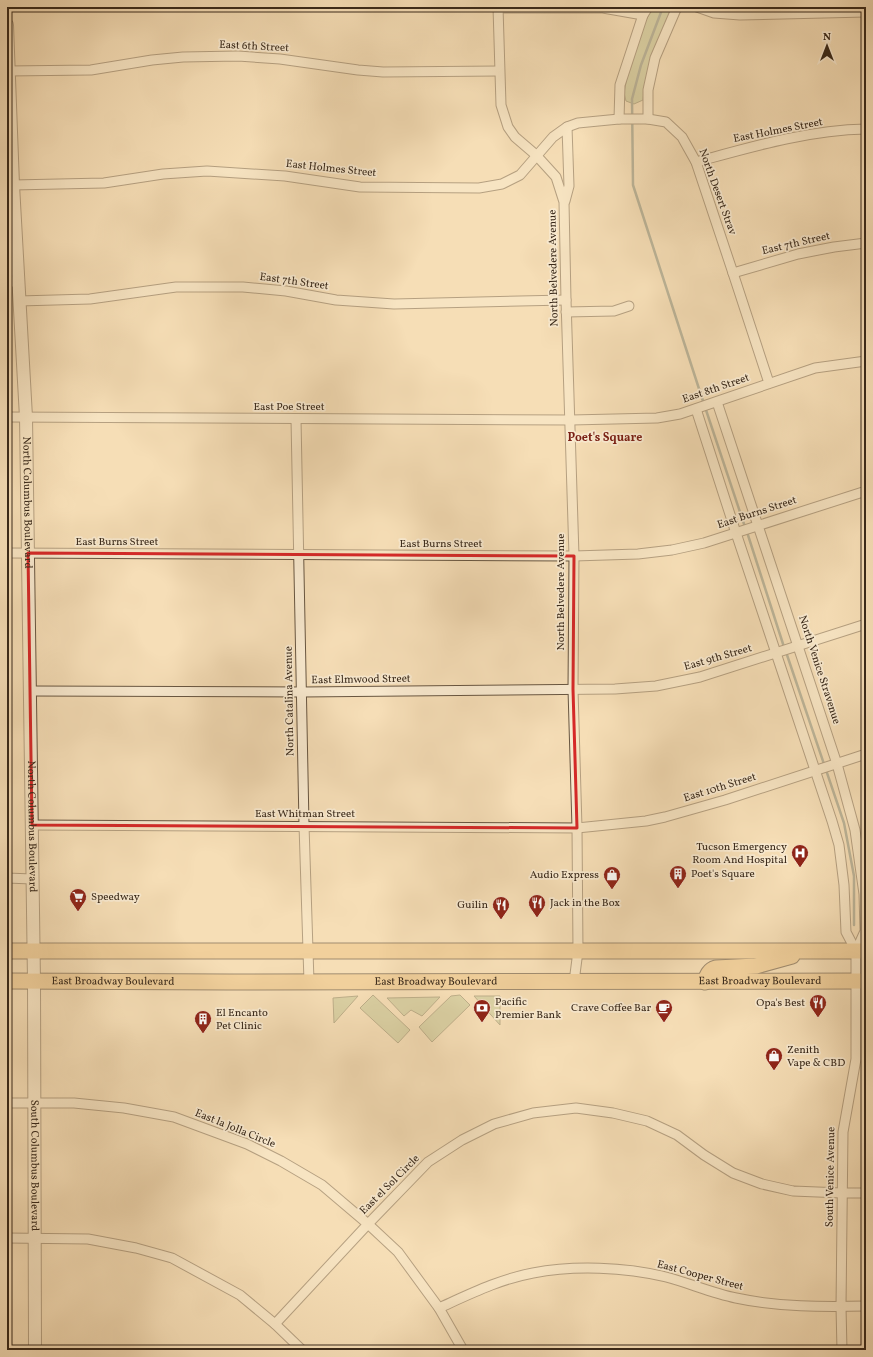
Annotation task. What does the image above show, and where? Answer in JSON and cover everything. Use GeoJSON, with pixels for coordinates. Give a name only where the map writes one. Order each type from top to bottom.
{"type":"FeatureCollection","features":[{"type":"Feature","properties":{"kind":"main road"},"geometry":{"type":"LineString","coordinates":[[7,951],[861,951]]}},
{"type":"Feature","properties":{"kind":"main road"},"geometry":{"type":"LineString","coordinates":[[705,982],[707,974],[711,969],[756,966],[812,951]]}},
{"type":"Feature","properties":{"kind":"main road","name":"East Broadway Boulevard"},"geometry":{"type":"LineString","coordinates":[[7,981],[861,981]]}},
{"type":"Feature","properties":{"kind":"street"},"geometry":{"type":"LineString","coordinates":[[619,119],[620,85],[643,15],[648,7]]}},
{"type":"Feature","properties":{"kind":"street"},"geometry":{"type":"LineString","coordinates":[[648,119],[648,90],[655,58],[677,7]]}},
{"type":"Feature","properties":{"kind":"street"},"geometry":{"type":"LineString","coordinates":[[697,7],[714,13],[740,15],[866,12]]}},
{"type":"Feature","properties":{"kind":"street"},"geometry":{"type":"LineString","coordinates":[[498,8],[603,8],[643,15]]}},
{"type":"Feature","properties":{"kind":"street","name":"North Belvedere Avenue"},"geometry":{"type":"LineString","coordinates":[[498,8],[501,105],[508,127],[515,137],[536,155],[556,177],[564,202],[574,556],[573,689],[577,828],[578,951],[574,982]]}},
{"type":"Feature","properties":{"kind":"street","name":"North Columbus Boulevard"},"geometry":{"type":"LineString","coordinates":[[7,25],[10,145],[13,185],[13,282],[19,301],[26,417],[34,982]]}},
{"type":"Feature","properties":{"kind":"street","name":"East 6th Street"},"geometry":{"type":"LineString","coordinates":[[8,71],[91,70],[152,60],[183,57],[230,56],[280,59],[383,72],[500,71]]}},
{"type":"Feature","properties":{"kind":"street","name":"East Holmes Street"},"geometry":{"type":"LineString","coordinates":[[13,185],[104,183],[163,174],[207,170],[285,176],[360,187],[479,188],[502,184],[520,175],[553,137],[567,127],[578,123],[619,119],[648,119]]}},
{"type":"Feature","properties":{"kind":"street","name":"North Desert Strav"},"geometry":{"type":"LineString","coordinates":[[648,119],[666,122],[682,137],[696,162],[734,272],[768,383]]}},
{"type":"Feature","properties":{"kind":"street","name":"North Belvedere Avenue"},"geometry":{"type":"LineString","coordinates":[[564,202],[569,186],[567,127]]}},
{"type":"Feature","properties":{"kind":"street","name":"East Holmes Street"},"geometry":{"type":"LineString","coordinates":[[696,162],[763,144],[804,136],[855,129],[866,129]]}},
{"type":"Feature","properties":{"kind":"street","name":"East 7th Street"},"geometry":{"type":"LineString","coordinates":[[734,272],[798,254],[866,243]]}},
{"type":"Feature","properties":{"kind":"street","name":"East 7th Street"},"geometry":{"type":"LineString","coordinates":[[19,301],[90,299],[176,287],[243,287],[286,291],[336,300],[394,304],[566,300]]}},
{"type":"Feature","properties":{"kind":"street"},"geometry":{"type":"LineString","coordinates":[[566,312],[614,311],[629,306]]}},
{"type":"Feature","properties":{"kind":"street","name":"East 8th Street"},"geometry":{"type":"LineString","coordinates":[[571,420],[657,418],[680,414],[815,368],[866,360]]}},
{"type":"Feature","properties":{"kind":"street","name":"North Venice Stravenue"},"geometry":{"type":"LineString","coordinates":[[717,402],[837,764],[855,830],[864,894],[866,931],[861,951],[861,981]]}},
{"type":"Feature","properties":{"kind":"street","name":"North Venice Stravenue"},"geometry":{"type":"LineString","coordinates":[[696,409],[832,821],[839,845],[844,885],[846,932],[861,951]]}},
{"type":"Feature","properties":{"kind":"street","name":"East Poe Street"},"geometry":{"type":"LineString","coordinates":[[7,417],[571,420]]}},
{"type":"Feature","properties":{"kind":"street","name":"North Catalina Avenue"},"geometry":{"type":"LineString","coordinates":[[296,419],[304,825],[309,982]]}},
{"type":"Feature","properties":{"kind":"street","name":"East Burns Street"},"geometry":{"type":"LineString","coordinates":[[7,553],[574,556],[638,554],[672,550],[704,543],[866,491]]}},
{"type":"Feature","properties":{"kind":"street","name":"East 9th Street"},"geometry":{"type":"LineString","coordinates":[[573,689],[615,689],[656,686],[700,677],[866,624]]}},
{"type":"Feature","properties":{"kind":"street","name":"East Elmwood Street"},"geometry":{"type":"LineString","coordinates":[[30,691],[302,692],[573,689]]}},
{"type":"Feature","properties":{"kind":"street","name":"East 10th Street"},"geometry":{"type":"LineString","coordinates":[[577,828],[646,821],[665,817],[725,800],[866,754]]}},
{"type":"Feature","properties":{"kind":"street","name":"East Whitman Street"},"geometry":{"type":"LineString","coordinates":[[32,824],[577,828]]}},
{"type":"Feature","properties":{"kind":"street"},"geometry":{"type":"LineString","coordinates":[[7,878],[32,879]]}},
{"type":"Feature","properties":{"kind":"street","name":"South Venice Avenue"},"geometry":{"type":"LineString","coordinates":[[842,1350],[843,1132],[856,1059],[861,981]]}},
{"type":"Feature","properties":{"kind":"street","name":"South Columbus Boulevard"},"geometry":{"type":"LineString","coordinates":[[34,982],[35,1350]]}},
{"type":"Feature","properties":{"kind":"street","name":"East la Jolla Circle"},"geometry":{"type":"LineString","coordinates":[[7,1103],[74,1103],[124,1108],[174,1117],[247,1144],[281,1161],[322,1186],[368,1224],[398,1252],[439,1308],[463,1350]]}},
{"type":"Feature","properties":{"kind":"street","name":"East el Sol Circle"},"geometry":{"type":"LineString","coordinates":[[275,1324],[428,1162],[462,1140],[494,1124],[533,1113],[576,1108],[613,1113],[647,1121],[678,1135],[704,1155],[733,1173],[762,1184],[793,1191],[866,1193]]}},
{"type":"Feature","properties":{"kind":"street"},"geometry":{"type":"LineString","coordinates":[[7,1238],[88,1239],[136,1248],[172,1258],[240,1295],[275,1324],[302,1350]]}},
{"type":"Feature","properties":{"kind":"street","name":"East Cooper Street"},"geometry":{"type":"LineString","coordinates":[[439,1308],[479,1289],[508,1279],[534,1273],[590,1268],[629,1271],[666,1278],[735,1298],[770,1304],[841,1307],[866,1306]]}},
{"type":"Feature","properties":{"kind":"highlighted area"},"geometry":{"type":"Polygon","coordinates":[[[28,553],[574,556],[573,689],[577,828],[32,825],[28,553]]]}},
{"type":"Feature","properties":{"kind":"green space"},"geometry":{"type":"Polygon","coordinates":[[[653,7],[672,7],[650,64],[644,87],[643,100],[634,104],[626,101],[624,93],[629,67],[646,20],[653,7]]]}},
{"type":"Feature","properties":{"kind":"green space"},"geometry":{"type":"Polygon","coordinates":[[[373,995],[410,1030],[398,1043],[360,1008],[373,995]]]}},
{"type":"Feature","properties":{"kind":"green space"},"geometry":{"type":"Polygon","coordinates":[[[460,995],[470,1005],[432,1042],[419,1027],[451,996],[460,995]]]}},
{"type":"Feature","properties":{"kind":"green space"},"geometry":{"type":"Polygon","coordinates":[[[358,996],[334,1023],[333,998],[358,996]]]}},
{"type":"Feature","properties":{"kind":"green space"},"geometry":{"type":"Polygon","coordinates":[[[474,996],[500,996],[500,1025],[474,996]]]}},
{"type":"Feature","properties":{"kind":"green space"},"geometry":{"type":"Polygon","coordinates":[[[440,997],[422,1016],[411,1010],[404,1016],[387,998],[440,997]]]}},
{"type":"Feature","properties":{"kind":"waterway"},"geometry":{"type":"LineString","coordinates":[[663,7],[641,65],[632,99],[633,185],[745,527]]}},
{"type":"Feature","properties":{"kind":"waterway"},"geometry":{"type":"LineString","coordinates":[[747,532],[784,647]]}},
{"type":"Feature","properties":{"kind":"waterway"},"geometry":{"type":"LineString","coordinates":[[786,652],[844,823],[854,876],[854,925]]}},
{"type":"Feature","properties":{"kind":"place","name":"Tucson Emergency Room And Hospital"},"geometry":{"type":"Point","coordinates":[800,868]}},
{"type":"Feature","properties":{"kind":"place","name":"Poet's Square"},"geometry":{"type":"Point","coordinates":[678,889]}},
{"type":"Feature","properties":{"kind":"place","name":"Audio Express"},"geometry":{"type":"Point","coordinates":[612,890]}},
{"type":"Feature","properties":{"kind":"place","name":"Speedway"},"geometry":{"type":"Point","coordinates":[78,912]}},
{"type":"Feature","properties":{"kind":"place","name":"Jack in the Box"},"geometry":{"type":"Point","coordinates":[537,918]}},
{"type":"Feature","properties":{"kind":"place","name":"Guilin"},"geometry":{"type":"Point","coordinates":[501,920]}},
{"type":"Feature","properties":{"kind":"place","name":"Opa's Best"},"geometry":{"type":"Point","coordinates":[818,1018]}},
{"type":"Feature","properties":{"kind":"place","name":"Pacific Premier Bank"},"geometry":{"type":"Point","coordinates":[482,1023]}},
{"type":"Feature","properties":{"kind":"place","name":"Crave Coffee Bar"},"geometry":{"type":"Point","coordinates":[664,1023]}},
{"type":"Feature","properties":{"kind":"place","name":"El Encanto Pet Clinic"},"geometry":{"type":"Point","coordinates":[203,1034]}},
{"type":"Feature","properties":{"kind":"place","name":"Zenith Vape & CBD"},"geometry":{"type":"Point","coordinates":[774,1071]}},
{"type":"Feature","properties":{"kind":"district","name":"Poet's Square"},"geometry":{"type":"Point","coordinates":[605,438]}}]}
